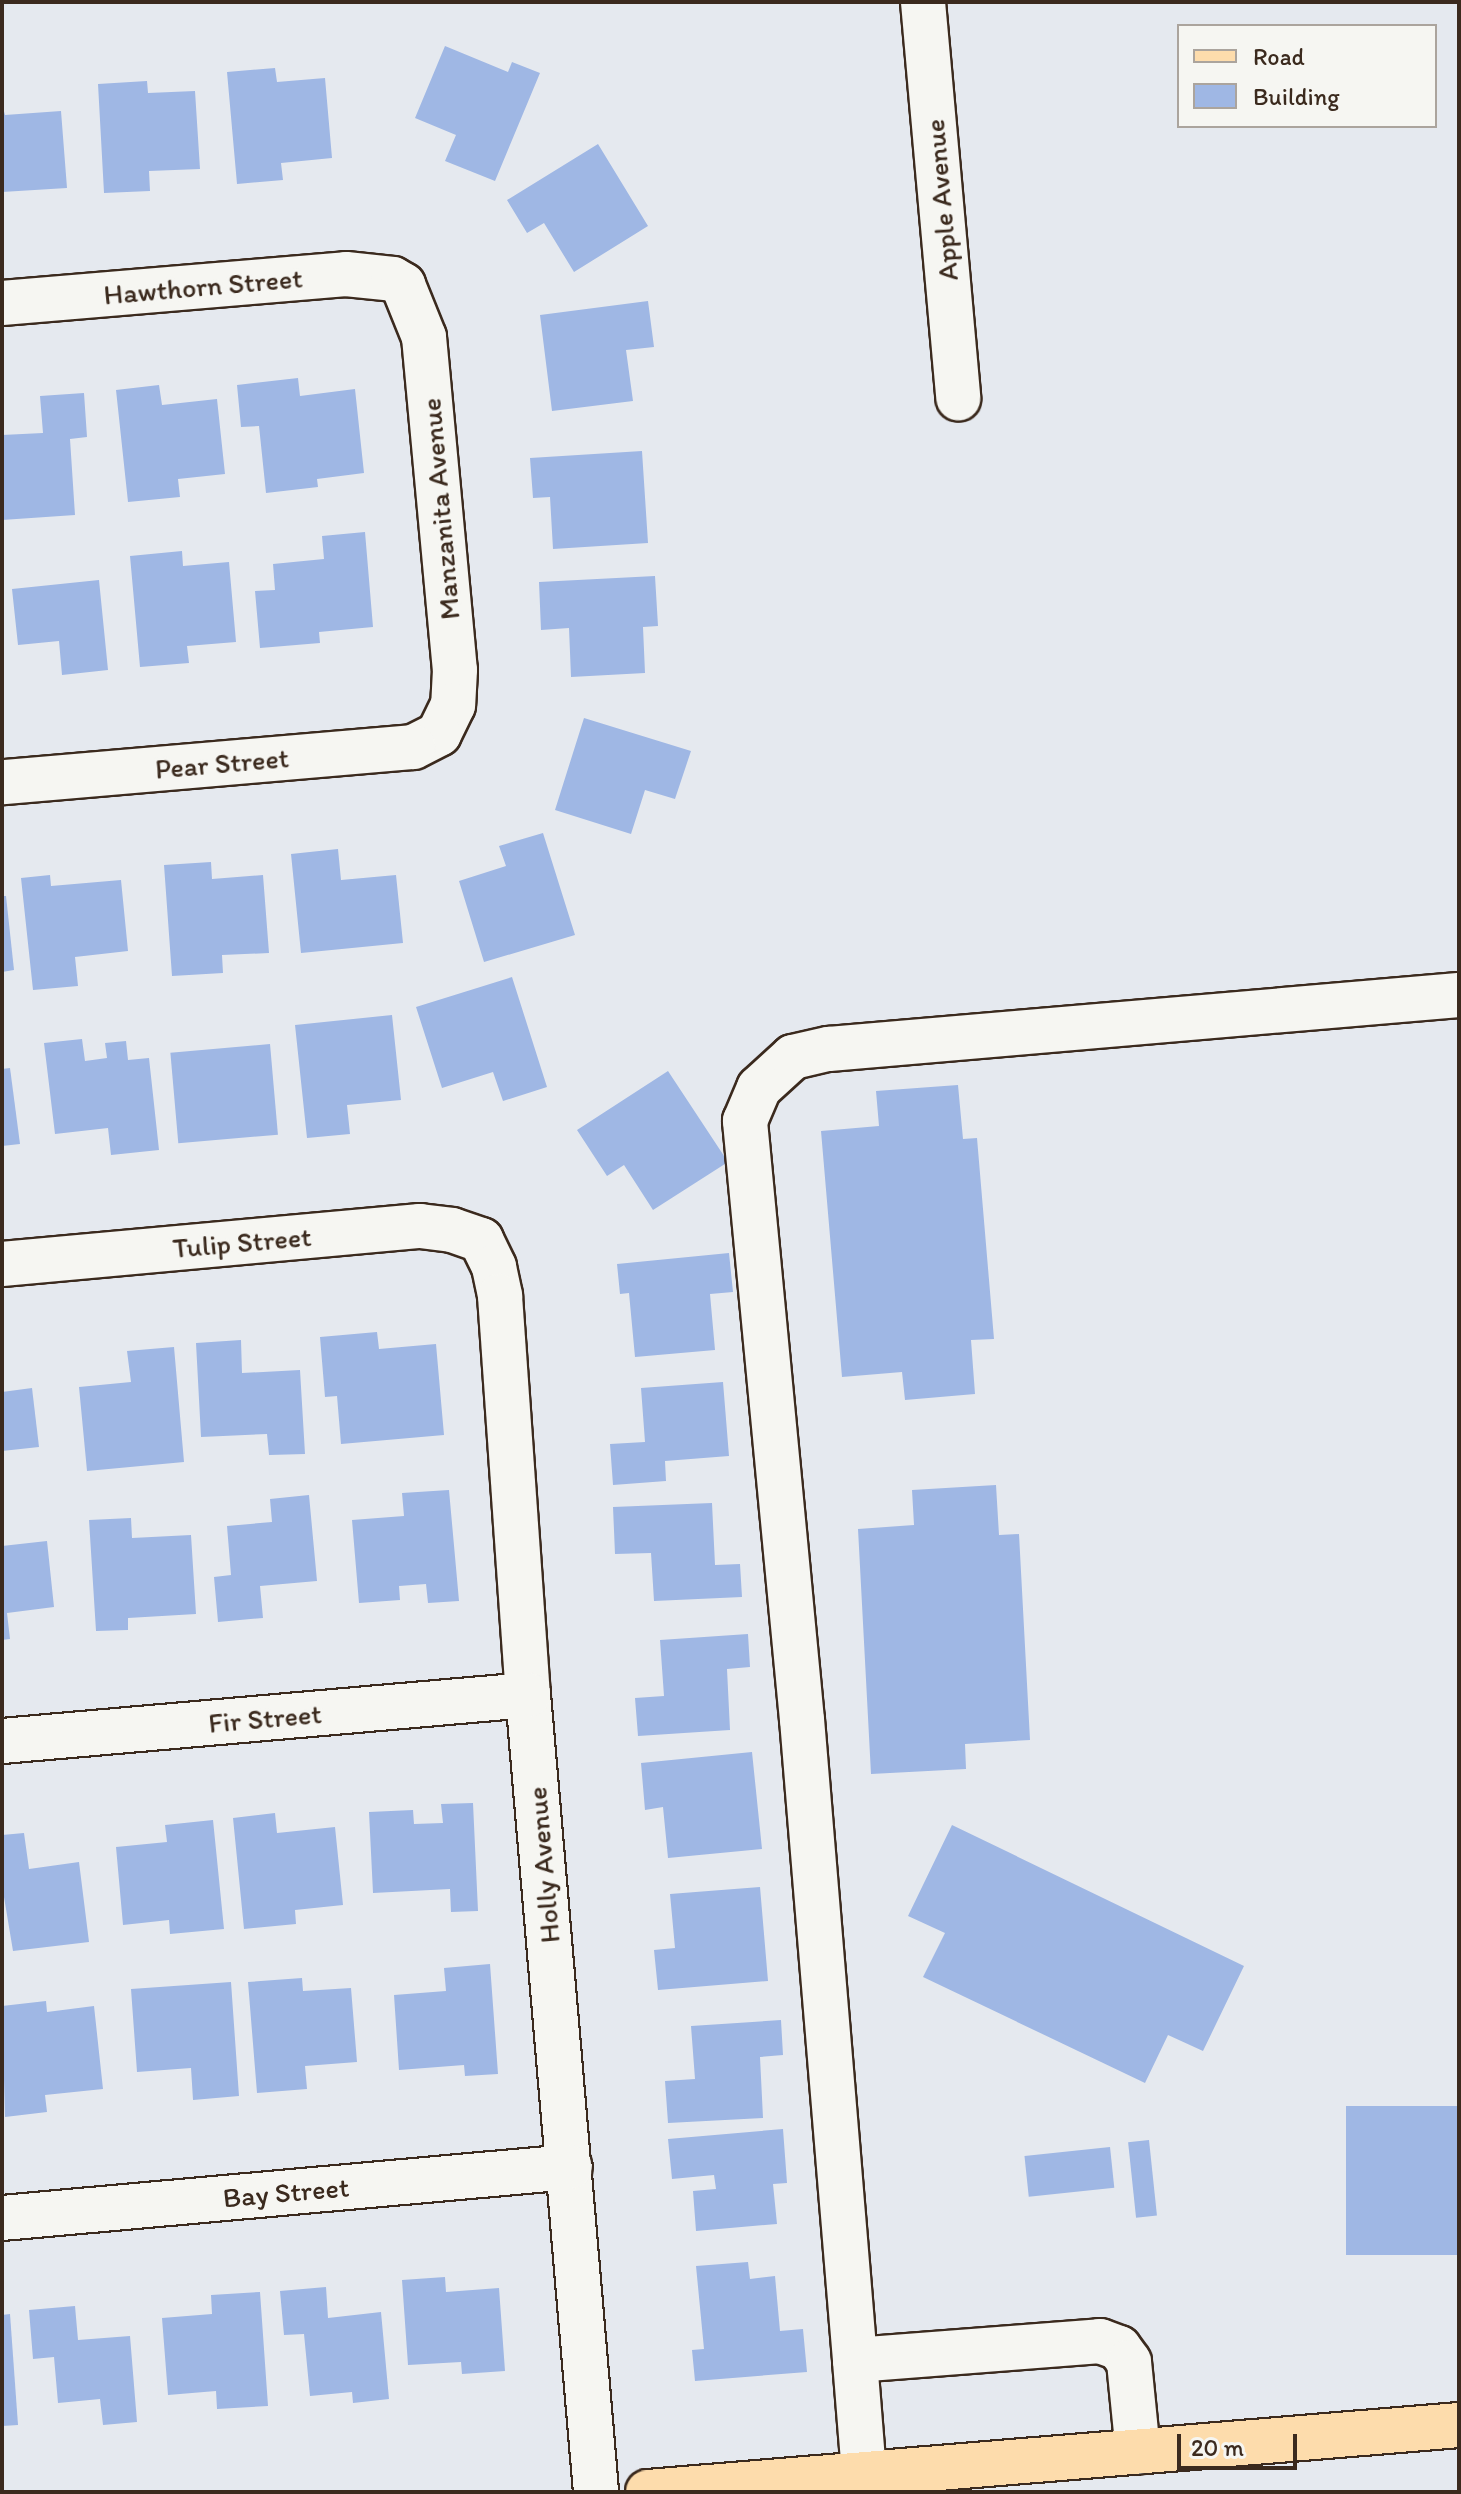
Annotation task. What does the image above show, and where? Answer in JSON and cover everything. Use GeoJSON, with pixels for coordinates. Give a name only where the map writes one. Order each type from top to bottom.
{"type":"FeatureCollection","features":[{"type":"Feature","properties":{"kind":"main road"},"geometry":{"type":"LineString","coordinates":[[648,2492],[1459,2425]]}},
{"type":"Feature","properties":{"kind":"street","name":"Apple Avenue"},"geometry":{"type":"LineString","coordinates":[[923,2],[958,398]]}},
{"type":"Feature","properties":{"kind":"street","name":"Hawthorn Street"},"geometry":{"type":"LineString","coordinates":[[2,303],[346,274],[393,279],[403,285]]}},
{"type":"Feature","properties":{"kind":"street","name":"Manzanita Avenue"},"geometry":{"type":"LineString","coordinates":[[403,285],[424,337],[455,670],[453,705],[439,734]]}},
{"type":"Feature","properties":{"kind":"street","name":"Pear Street"},"geometry":{"type":"LineString","coordinates":[[2,782],[413,747],[439,734]]}},
{"type":"Feature","properties":{"kind":"street"},"geometry":{"type":"LineString","coordinates":[[864,2473],[802,1720],[745,1121],[759,1088],[793,1057],[829,1049],[1459,995]]}},
{"type":"Feature","properties":{"kind":"street","name":"Tulip Street"},"geometry":{"type":"LineString","coordinates":[[2,1264],[420,1226],[452,1230],[481,1240]]}},
{"type":"Feature","properties":{"kind":"street","name":"Holly Avenue"},"geometry":{"type":"LineString","coordinates":[[481,1240],[494,1267],[500,1296],[528,1695],[596,2492]]}},
{"type":"Feature","properties":{"kind":"street","name":"Fir Street"},"geometry":{"type":"LineString","coordinates":[[2,1741],[528,1695]]}},
{"type":"Feature","properties":{"kind":"street","name":"Bay Street"},"geometry":{"type":"LineString","coordinates":[[2,2218],[570,2167]]}},
{"type":"Feature","properties":{"kind":"street"},"geometry":{"type":"LineString","coordinates":[[855,2360],[1100,2341],[1119,2348],[1129,2362],[1138,2452]]}},
{"type":"Feature","properties":{"kind":"building"},"geometry":{"type":"Polygon","coordinates":[[[445,46],[508,72],[512,62],[540,73],[495,181],[445,161],[456,135],[415,118],[445,46]]]}},
{"type":"Feature","properties":{"kind":"building"},"geometry":{"type":"Polygon","coordinates":[[[275,68],[277,82],[325,78],[332,158],[281,163],[283,180],[237,184],[227,72],[275,68]]]}},
{"type":"Feature","properties":{"kind":"building"},"geometry":{"type":"Polygon","coordinates":[[[147,81],[148,93],[195,91],[200,169],[149,171],[150,191],[104,193],[98,84],[147,81]]]}},
{"type":"Feature","properties":{"kind":"building"},"geometry":{"type":"Polygon","coordinates":[[[2,104],[5,115],[61,111],[67,188],[2,192],[2,104]]]}},
{"type":"Feature","properties":{"kind":"building"},"geometry":{"type":"Polygon","coordinates":[[[598,144],[648,226],[574,272],[544,223],[527,233],[507,200],[598,144]]]}},
{"type":"Feature","properties":{"kind":"building"},"geometry":{"type":"Polygon","coordinates":[[[648,301],[654,347],[626,350],[633,401],[552,411],[540,315],[648,301]]]}},
{"type":"Feature","properties":{"kind":"building"},"geometry":{"type":"Polygon","coordinates":[[[298,378],[300,396],[355,389],[364,473],[317,479],[318,487],[266,493],[259,426],[241,427],[237,385],[298,378]]]}},
{"type":"Feature","properties":{"kind":"building"},"geometry":{"type":"Polygon","coordinates":[[[159,385],[162,405],[217,399],[225,474],[178,479],[180,497],[128,502],[116,390],[159,385]]]}},
{"type":"Feature","properties":{"kind":"building"},"geometry":{"type":"Polygon","coordinates":[[[84,393],[87,437],[70,439],[75,515],[2,520],[2,435],[43,433],[40,396],[84,393]]]}},
{"type":"Feature","properties":{"kind":"building"},"geometry":{"type":"Polygon","coordinates":[[[642,451],[648,543],[553,549],[550,497],[533,498],[530,458],[642,451]]]}},
{"type":"Feature","properties":{"kind":"building"},"geometry":{"type":"Polygon","coordinates":[[[365,532],[373,627],[319,632],[320,643],[260,648],[255,591],[275,590],[273,564],[324,559],[322,536],[365,532]]]}},
{"type":"Feature","properties":{"kind":"building"},"geometry":{"type":"Polygon","coordinates":[[[182,551],[183,566],[229,562],[236,642],[187,646],[189,663],[140,667],[130,556],[182,551]]]}},
{"type":"Feature","properties":{"kind":"building"},"geometry":{"type":"Polygon","coordinates":[[[655,576],[658,626],[643,627],[645,673],[571,677],[569,628],[541,630],[539,582],[655,576]]]}},
{"type":"Feature","properties":{"kind":"building"},"geometry":{"type":"Polygon","coordinates":[[[99,580],[108,670],[62,675],[59,641],[18,645],[12,589],[99,580]]]}},
{"type":"Feature","properties":{"kind":"building"},"geometry":{"type":"Polygon","coordinates":[[[584,718],[691,751],[675,799],[645,790],[631,834],[555,810],[584,718]]]}},
{"type":"Feature","properties":{"kind":"building"},"geometry":{"type":"Polygon","coordinates":[[[543,833],[575,935],[484,962],[459,881],[506,866],[499,846],[543,833]]]}},
{"type":"Feature","properties":{"kind":"building"},"geometry":{"type":"Polygon","coordinates":[[[338,849],[341,880],[396,875],[403,943],[301,953],[291,854],[338,849]]]}},
{"type":"Feature","properties":{"kind":"building"},"geometry":{"type":"Polygon","coordinates":[[[211,862],[212,879],[263,875],[269,953],[222,955],[223,973],[172,976],[164,865],[211,862]]]}},
{"type":"Feature","properties":{"kind":"building"},"geometry":{"type":"Polygon","coordinates":[[[50,875],[51,886],[121,880],[128,951],[75,957],[78,986],[33,990],[21,878],[50,875]]]}},
{"type":"Feature","properties":{"kind":"building"},"geometry":{"type":"Polygon","coordinates":[[[2,896],[6,896],[14,970],[2,972],[2,896]]]}},
{"type":"Feature","properties":{"kind":"building"},"geometry":{"type":"Polygon","coordinates":[[[512,977],[547,1087],[503,1101],[493,1072],[442,1088],[416,1007],[512,977]]]}},
{"type":"Feature","properties":{"kind":"building"},"geometry":{"type":"Polygon","coordinates":[[[392,1015],[401,1100],[347,1105],[350,1134],[307,1138],[295,1025],[392,1015]]]}},
{"type":"Feature","properties":{"kind":"building"},"geometry":{"type":"Polygon","coordinates":[[[82,1039],[85,1061],[107,1058],[105,1043],[126,1041],[128,1060],[149,1058],[159,1150],[111,1155],[108,1128],[55,1134],[44,1043],[82,1039]]]}},
{"type":"Feature","properties":{"kind":"building"},"geometry":{"type":"Polygon","coordinates":[[[270,1044],[278,1135],[178,1143],[170,1053],[270,1044]]]}},
{"type":"Feature","properties":{"kind":"building"},"geometry":{"type":"Polygon","coordinates":[[[10,1068],[20,1144],[2,1146],[2,1069],[10,1068]]]}},
{"type":"Feature","properties":{"kind":"building"},"geometry":{"type":"Polygon","coordinates":[[[668,1071],[728,1162],[653,1210],[624,1165],[607,1176],[577,1130],[668,1071]]]}},
{"type":"Feature","properties":{"kind":"building"},"geometry":{"type":"Polygon","coordinates":[[[958,1085],[963,1139],[977,1138],[994,1339],[971,1340],[975,1394],[905,1400],[902,1372],[842,1377],[821,1131],[879,1126],[876,1091],[958,1085]]]}},
{"type":"Feature","properties":{"kind":"building"},"geometry":{"type":"Polygon","coordinates":[[[729,1253],[733,1292],[710,1294],[715,1350],[635,1357],[629,1293],[620,1294],[617,1264],[729,1253]]]}},
{"type":"Feature","properties":{"kind":"building"},"geometry":{"type":"Polygon","coordinates":[[[377,1332],[379,1349],[436,1344],[444,1435],[341,1444],[337,1396],[325,1397],[320,1337],[377,1332]]]}},
{"type":"Feature","properties":{"kind":"building"},"geometry":{"type":"Polygon","coordinates":[[[241,1340],[242,1373],[300,1370],[305,1454],[269,1455],[267,1434],[201,1437],[196,1343],[241,1340]]]}},
{"type":"Feature","properties":{"kind":"building"},"geometry":{"type":"Polygon","coordinates":[[[174,1347],[184,1462],[87,1471],[79,1387],[131,1382],[127,1351],[174,1347]]]}},
{"type":"Feature","properties":{"kind":"building"},"geometry":{"type":"Polygon","coordinates":[[[723,1382],[729,1456],[665,1461],[666,1481],[613,1485],[610,1444],[645,1442],[641,1388],[723,1382]]]}},
{"type":"Feature","properties":{"kind":"building"},"geometry":{"type":"Polygon","coordinates":[[[32,1388],[39,1447],[2,1451],[2,1392],[32,1388]]]}},
{"type":"Feature","properties":{"kind":"building"},"geometry":{"type":"Polygon","coordinates":[[[996,1485],[999,1535],[1019,1534],[1030,1740],[965,1744],[966,1769],[871,1774],[858,1529],[914,1525],[912,1490],[996,1485]]]}},
{"type":"Feature","properties":{"kind":"building"},"geometry":{"type":"Polygon","coordinates":[[[449,1490],[459,1601],[428,1603],[426,1584],[399,1586],[400,1600],[359,1603],[352,1520],[404,1516],[402,1493],[449,1490]]]}},
{"type":"Feature","properties":{"kind":"building"},"geometry":{"type":"Polygon","coordinates":[[[309,1495],[317,1581],[260,1586],[263,1618],[218,1622],[214,1577],[231,1575],[227,1526],[272,1522],[270,1499],[309,1495]]]}},
{"type":"Feature","properties":{"kind":"building"},"geometry":{"type":"Polygon","coordinates":[[[712,1503],[715,1565],[740,1564],[742,1597],[654,1601],[651,1553],[615,1554],[613,1507],[712,1503]]]}},
{"type":"Feature","properties":{"kind":"building"},"geometry":{"type":"Polygon","coordinates":[[[131,1518],[132,1538],[191,1535],[196,1614],[128,1618],[128,1630],[96,1631],[89,1520],[131,1518]]]}},
{"type":"Feature","properties":{"kind":"building"},"geometry":{"type":"Polygon","coordinates":[[[47,1541],[54,1607],[7,1613],[10,1639],[2,1640],[2,1546],[47,1541]]]}},
{"type":"Feature","properties":{"kind":"building"},"geometry":{"type":"Polygon","coordinates":[[[748,1634],[750,1667],[727,1669],[730,1730],[638,1736],[635,1698],[664,1696],[660,1640],[748,1634]]]}},
{"type":"Feature","properties":{"kind":"building"},"geometry":{"type":"Polygon","coordinates":[[[752,1752],[762,1849],[668,1858],[663,1807],[645,1810],[641,1763],[752,1752]]]}},
{"type":"Feature","properties":{"kind":"building"},"geometry":{"type":"Polygon","coordinates":[[[473,1803],[478,1911],[451,1912],[450,1889],[373,1893],[369,1812],[413,1810],[414,1824],[443,1823],[441,1804],[473,1803]]]}},
{"type":"Feature","properties":{"kind":"building"},"geometry":{"type":"Polygon","coordinates":[[[275,1813],[277,1833],[335,1827],[343,1905],[295,1910],[296,1924],[244,1929],[233,1818],[275,1813]]]}},
{"type":"Feature","properties":{"kind":"building"},"geometry":{"type":"Polygon","coordinates":[[[213,1820],[224,1929],[170,1934],[169,1920],[123,1925],[116,1847],[167,1842],[165,1825],[213,1820]]]}},
{"type":"Feature","properties":{"kind":"building"},"geometry":{"type":"Polygon","coordinates":[[[952,1825],[1244,1966],[1203,2051],[1168,2035],[1145,2083],[923,1977],[945,1933],[908,1916],[952,1825]]]}},
{"type":"Feature","properties":{"kind":"building"},"geometry":{"type":"Polygon","coordinates":[[[24,1833],[29,1869],[79,1862],[89,1942],[13,1951],[2,1885],[2,1835],[24,1833]]]}},
{"type":"Feature","properties":{"kind":"building"},"geometry":{"type":"Polygon","coordinates":[[[760,1887],[768,1981],[658,1990],[654,1950],[675,1948],[670,1894],[760,1887]]]}},
{"type":"Feature","properties":{"kind":"building"},"geometry":{"type":"Polygon","coordinates":[[[490,1964],[498,2074],[465,2076],[464,2065],[399,2070],[394,1995],[446,1991],[444,1968],[490,1964]]]}},
{"type":"Feature","properties":{"kind":"building"},"geometry":{"type":"Polygon","coordinates":[[[302,1978],[303,1991],[351,1988],[357,2062],[305,2066],[307,2089],[257,2093],[248,1982],[302,1978]]]}},
{"type":"Feature","properties":{"kind":"building"},"geometry":{"type":"Polygon","coordinates":[[[231,1982],[239,2096],[193,2100],[191,2068],[137,2072],[131,1989],[231,1982]]]}},
{"type":"Feature","properties":{"kind":"building"},"geometry":{"type":"Polygon","coordinates":[[[46,2001],[47,2012],[94,2006],[103,2089],[45,2095],[47,2112],[5,2117],[2,2006],[46,2001]]]}},
{"type":"Feature","properties":{"kind":"building"},"geometry":{"type":"Polygon","coordinates":[[[781,2020],[783,2055],[760,2057],[763,2118],[668,2123],[665,2081],[695,2079],[691,2026],[781,2020]]]}},
{"type":"Feature","properties":{"kind":"building"},"geometry":{"type":"Polygon","coordinates":[[[1346,2106],[1459,2106],[1459,2255],[1346,2255],[1346,2106]]]}},
{"type":"Feature","properties":{"kind":"building"},"geometry":{"type":"Polygon","coordinates":[[[783,2129],[787,2183],[773,2184],[777,2224],[696,2231],[693,2191],[716,2189],[714,2175],[672,2179],[668,2139],[783,2129]]]}},
{"type":"Feature","properties":{"kind":"building"},"geometry":{"type":"Polygon","coordinates":[[[1149,2140],[1157,2216],[1136,2218],[1128,2142],[1149,2140]]]}},
{"type":"Feature","properties":{"kind":"building"},"geometry":{"type":"Polygon","coordinates":[[[1110,2147],[1114,2188],[1029,2197],[1024,2156],[1110,2147]]]}},
{"type":"Feature","properties":{"kind":"building"},"geometry":{"type":"Polygon","coordinates":[[[748,2262],[750,2279],[775,2276],[780,2331],[803,2329],[807,2372],[695,2381],[692,2350],[704,2349],[696,2266],[748,2262]]]}},
{"type":"Feature","properties":{"kind":"building"},"geometry":{"type":"Polygon","coordinates":[[[445,2277],[446,2292],[499,2288],[505,2371],[462,2374],[461,2362],[408,2365],[402,2280],[445,2277]]]}},
{"type":"Feature","properties":{"kind":"building"},"geometry":{"type":"Polygon","coordinates":[[[326,2287],[328,2318],[381,2312],[389,2399],[353,2403],[352,2392],[310,2396],[304,2334],[284,2335],[280,2291],[326,2287]]]}},
{"type":"Feature","properties":{"kind":"building"},"geometry":{"type":"Polygon","coordinates":[[[260,2292],[268,2406],[217,2409],[216,2391],[168,2395],[162,2318],[212,2314],[211,2295],[260,2292]]]}},
{"type":"Feature","properties":{"kind":"building"},"geometry":{"type":"Polygon","coordinates":[[[75,2306],[78,2340],[130,2336],[137,2422],[103,2425],[100,2399],[58,2403],[54,2357],[33,2359],[29,2310],[75,2306]]]}},
{"type":"Feature","properties":{"kind":"building"},"geometry":{"type":"Polygon","coordinates":[[[10,2314],[18,2425],[2,2426],[2,2315],[10,2314]]]}}]}
